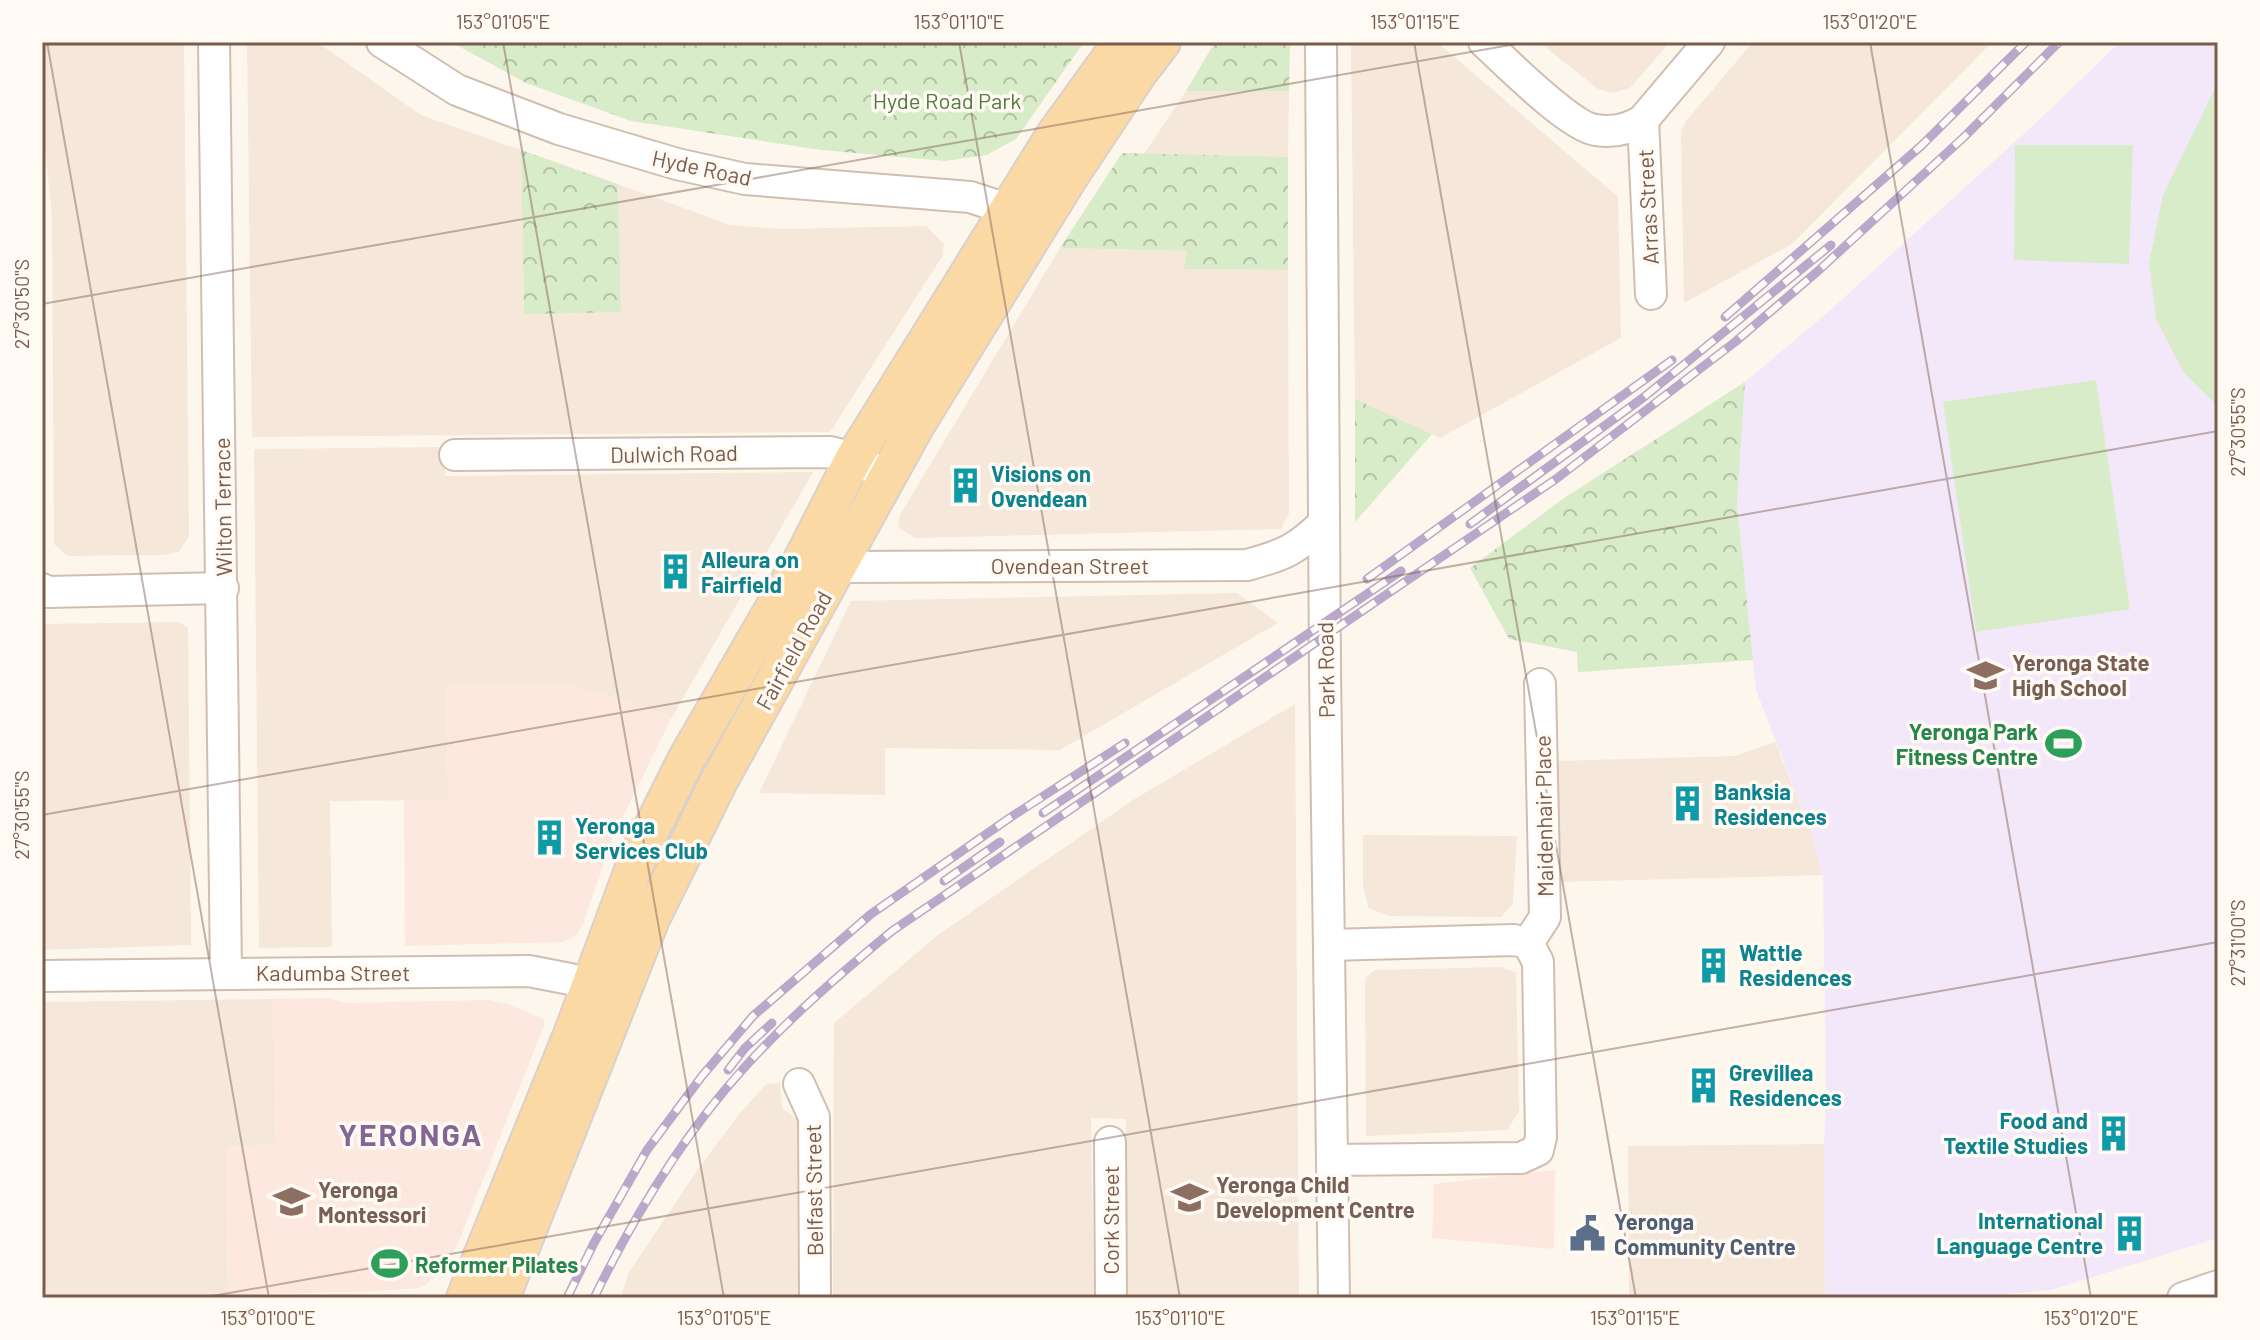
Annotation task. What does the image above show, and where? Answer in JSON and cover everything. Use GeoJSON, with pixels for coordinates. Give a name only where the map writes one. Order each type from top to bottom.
{"type":"FeatureCollection","features":[{"type":"Feature","properties":{"kind":"main road","name":"Fairfield Road"},"geometry":{"type":"LineString","coordinates":[[501,1298],[605,992],[639,854],[687,758],[804,556],[854,458],[1054,136],[1122,42]]}},
{"type":"Feature","properties":{"kind":"main road","name":"Fairfield Road"},"geometry":{"type":"LineString","coordinates":[[465,1298],[605,992],[651,919],[719,781],[840,567],[886,476],[1039,226],[1131,84],[1162,42]]}},
{"type":"Feature","properties":{"kind":"street","name":"Wilton Terrace"},"geometry":{"type":"LineString","coordinates":[[214,42],[226,972]]}},
{"type":"Feature","properties":{"kind":"street","name":"Hyde Road"},"geometry":{"type":"LineString","coordinates":[[382,42],[457,90],[559,129],[677,164],[745,179],[970,197],[1007,209],[1039,226]]}},
{"type":"Feature","properties":{"kind":"street","name":"Park Road"},"geometry":{"type":"LineString","coordinates":[[1321,42],[1334,1298]]}},
{"type":"Feature","properties":{"kind":"street","name":"Arras Street"},"geometry":{"type":"LineString","coordinates":[[1484,42],[1556,107],[1594,130],[1629,129],[1643,120],[1709,42]]}},
{"type":"Feature","properties":{"kind":"street","name":"Arras Street"},"geometry":{"type":"LineString","coordinates":[[1643,120],[1651,294]]}},
{"type":"Feature","properties":{"kind":"street","name":"Dulwich Road"},"geometry":{"type":"LineString","coordinates":[[455,455],[830,452],[854,458],[886,476]]}},
{"type":"Feature","properties":{"kind":"street","name":"Ovendean Street"},"geometry":{"type":"LineString","coordinates":[[804,556],[840,567],[1247,565],[1282,555],[1301,545],[1324,523]]}},
{"type":"Feature","properties":{"kind":"street"},"geometry":{"type":"LineString","coordinates":[[42,589],[48,592],[223,588]]}},
{"type":"Feature","properties":{"kind":"street","name":"Maidenhair Place"},"geometry":{"type":"LineString","coordinates":[[1528,943],[1545,917],[1540,684]]}},
{"type":"Feature","properties":{"kind":"street"},"geometry":{"type":"LineString","coordinates":[[1329,945],[1514,940],[1528,943],[1538,962],[1541,1137],[1538,1150],[1521,1158],[1332,1160]]}},
{"type":"Feature","properties":{"kind":"street","name":"Kadumba Street"},"geometry":{"type":"LineString","coordinates":[[42,976],[529,971],[605,992]]}},
{"type":"Feature","properties":{"kind":"street","name":"Belfast Street"},"geometry":{"type":"LineString","coordinates":[[799,1084],[814,1117],[815,1298]]}},
{"type":"Feature","properties":{"kind":"street","name":"Cork Street"},"geometry":{"type":"LineString","coordinates":[[1110,1142],[1111,1298]]}},
{"type":"Feature","properties":{"kind":"street"},"geometry":{"type":"LineString","coordinates":[[2183,1298],[2218,1286]]}},
{"type":"Feature","properties":{"kind":"shaded area"},"geometry":{"type":"Polygon","coordinates":[[[42,42],[184,42],[189,536],[179,552],[164,555],[67,556],[54,544],[52,214],[42,121],[42,42]]]}},
{"type":"Feature","properties":{"kind":"shaded area"},"geometry":{"type":"Polygon","coordinates":[[[247,42],[317,42],[421,115],[521,150],[524,313],[621,312],[618,184],[730,225],[781,229],[926,226],[944,244],[943,255],[830,432],[252,437],[247,42]]]}},
{"type":"Feature","properties":{"kind":"shaded area"},"geometry":{"type":"Polygon","coordinates":[[[1351,42],[1437,42],[1618,197],[1621,338],[1440,438],[1355,399],[1351,42]]]}},
{"type":"Feature","properties":{"kind":"shaded area"},"geometry":{"type":"Polygon","coordinates":[[[1539,42],[1670,42],[1630,88],[1612,93],[1598,89],[1539,42]]]}},
{"type":"Feature","properties":{"kind":"shaded area"},"geometry":{"type":"Polygon","coordinates":[[[1753,42],[1992,42],[1792,244],[1684,303],[1681,131],[1686,121],[1753,42]]]}},
{"type":"Feature","properties":{"kind":"shaded area","name":"Yeronga State High School"},"geometry":{"type":"Polygon","coordinates":[[[2120,42],[2218,42],[2218,1238],[2051,1290],[1965,1298],[1825,1298],[1823,875],[1810,830],[1756,690],[1737,504],[1745,382],[1826,314],[2120,42]]]}},
{"type":"Feature","properties":{"kind":"shaded area"},"geometry":{"type":"Polygon","coordinates":[[[1186,91],[1289,91],[1288,157],[1144,154],[1186,91]]]}},
{"type":"Feature","properties":{"kind":"shaded area"},"geometry":{"type":"Polygon","coordinates":[[[1060,248],[1188,251],[1184,269],[1288,270],[1289,513],[1281,529],[915,538],[898,527],[900,515],[1060,248]]]}},
{"type":"Feature","properties":{"kind":"shaded area"},"geometry":{"type":"Polygon","coordinates":[[[444,447],[445,476],[813,472],[672,717],[572,685],[447,686],[448,800],[330,801],[332,947],[259,948],[254,449],[444,447]]]}},
{"type":"Feature","properties":{"kind":"shaded area"},"geometry":{"type":"Polygon","coordinates":[[[1237,593],[1278,623],[1060,750],[885,748],[885,795],[759,793],[851,601],[1237,593]]]}},
{"type":"Feature","properties":{"kind":"shaded area"},"geometry":{"type":"Polygon","coordinates":[[[179,622],[188,628],[191,945],[42,950],[42,624],[179,622]]]}},
{"type":"Feature","properties":{"kind":"shaded area"},"geometry":{"type":"Polygon","coordinates":[[[572,685],[672,717],[613,837],[576,936],[563,942],[405,946],[404,800],[448,799],[446,686],[572,685]]]}},
{"type":"Feature","properties":{"kind":"shaded area"},"geometry":{"type":"Polygon","coordinates":[[[1295,704],[1299,1298],[1127,1298],[1126,1119],[1091,1118],[1094,1298],[833,1298],[834,1023],[938,935],[1133,800],[1295,704]]]}},
{"type":"Feature","properties":{"kind":"shaded area"},"geometry":{"type":"Polygon","coordinates":[[[1775,742],[1810,830],[1823,875],[1558,882],[1555,761],[1735,756],[1775,742]]]}},
{"type":"Feature","properties":{"kind":"shaded area"},"geometry":{"type":"Polygon","coordinates":[[[1363,835],[1517,836],[1513,903],[1501,917],[1389,916],[1368,908],[1363,884],[1363,835]]]}},
{"type":"Feature","properties":{"kind":"shaded area"},"geometry":{"type":"Polygon","coordinates":[[[1501,967],[1516,973],[1519,1112],[1507,1130],[1366,1136],[1365,978],[1375,970],[1501,967]]]}},
{"type":"Feature","properties":{"kind":"shaded area"},"geometry":{"type":"Polygon","coordinates":[[[326,998],[346,1003],[489,1000],[508,1004],[543,1019],[545,1023],[457,1246],[428,1283],[420,1288],[377,1291],[228,1295],[226,1147],[276,1145],[273,999],[326,998]]]}},
{"type":"Feature","properties":{"kind":"shaded area"},"geometry":{"type":"Polygon","coordinates":[[[273,999],[276,1145],[226,1147],[228,1295],[42,1298],[42,1002],[273,999]]]}},
{"type":"Feature","properties":{"kind":"shaded area"},"geometry":{"type":"Polygon","coordinates":[[[780,1083],[782,1108],[797,1119],[798,1298],[620,1298],[629,1272],[698,1169],[766,1084],[780,1083]]]}},
{"type":"Feature","properties":{"kind":"shaded area"},"geometry":{"type":"Polygon","coordinates":[[[1824,1144],[1825,1298],[1629,1298],[1628,1146],[1824,1144]]]}},
{"type":"Feature","properties":{"kind":"shaded area"},"geometry":{"type":"Polygon","coordinates":[[[1555,1170],[1554,1249],[1432,1238],[1434,1184],[1555,1170]]]}},
{"type":"Feature","properties":{"kind":"green space","name":"Hyde Road Park"},"geometry":{"type":"Polygon","coordinates":[[[451,42],[1084,42],[1016,139],[987,155],[945,161],[821,150],[631,121],[526,83],[451,42]]]}},
{"type":"Feature","properties":{"kind":"green space"},"geometry":{"type":"Polygon","coordinates":[[[1215,42],[1290,42],[1289,91],[1186,91],[1215,42]]]}},
{"type":"Feature","properties":{"kind":"green space"},"geometry":{"type":"Polygon","coordinates":[[[2218,82],[2218,406],[2184,373],[2156,319],[2149,263],[2163,195],[2218,82]]]}},
{"type":"Feature","properties":{"kind":"green space"},"geometry":{"type":"Polygon","coordinates":[[[2015,145],[2133,145],[2129,264],[2014,260],[2015,145]]]}},
{"type":"Feature","properties":{"kind":"green space"},"geometry":{"type":"Polygon","coordinates":[[[521,150],[618,184],[621,312],[524,314],[521,150]]]}},
{"type":"Feature","properties":{"kind":"green space"},"geometry":{"type":"Polygon","coordinates":[[[1122,153],[1288,157],[1288,270],[1184,269],[1187,251],[1060,248],[1122,153]]]}},
{"type":"Feature","properties":{"kind":"green space"},"geometry":{"type":"Polygon","coordinates":[[[2096,380],[2130,609],[1976,632],[1943,402],[2096,380]]]}},
{"type":"Feature","properties":{"kind":"green space"},"geometry":{"type":"Polygon","coordinates":[[[1745,382],[1737,504],[1753,660],[1578,672],[1577,652],[1509,639],[1470,568],[1564,498],[1745,382]]]}},
{"type":"Feature","properties":{"kind":"green space"},"geometry":{"type":"Polygon","coordinates":[[[1355,399],[1432,434],[1355,522],[1355,399]]]}},
{"type":"Feature","properties":{"kind":"railway"},"geometry":{"type":"LineString","coordinates":[[1725,317],[1921,146],[2026,42]]}},
{"type":"Feature","properties":{"kind":"railway"},"geometry":{"type":"LineString","coordinates":[[594,1298],[643,1207],[701,1121],[761,1050],[853,964],[892,931],[1556,479],[1735,342],[1818,271],[1963,138],[2059,42]]}},
{"type":"Feature","properties":{"kind":"railway"},"geometry":{"type":"LineString","coordinates":[[1470,524],[1644,397],[1831,245]]}},
{"type":"Feature","properties":{"kind":"railway"},"geometry":{"type":"LineString","coordinates":[[1367,579],[1672,360]]}},
{"type":"Feature","properties":{"kind":"railway"},"geometry":{"type":"LineString","coordinates":[[1043,813],[1401,571]]}},
{"type":"Feature","properties":{"kind":"railway"},"geometry":{"type":"LineString","coordinates":[[567,1298],[594,1243],[647,1150],[702,1076],[753,1016],[871,914],[1125,743]]}},
{"type":"Feature","properties":{"kind":"railway"},"geometry":{"type":"LineString","coordinates":[[944,881],[1000,842]]}},
{"type":"Feature","properties":{"kind":"railway"},"geometry":{"type":"LineString","coordinates":[[728,1070],[745,1048],[772,1023]]}},
{"type":"Feature","properties":{"kind":"place","name":"Visions on Ovendean"},"geometry":{"type":"Point","coordinates":[965,486]}},
{"type":"Feature","properties":{"kind":"place","name":"Alleura on Fairfield"},"geometry":{"type":"Point","coordinates":[675,572]}},
{"type":"Feature","properties":{"kind":"place","name":"Yeronga State High School"},"geometry":{"type":"Point","coordinates":[1986,675]}},
{"type":"Feature","properties":{"kind":"place","name":"Yeronga Park Fitness Centre"},"geometry":{"type":"Point","coordinates":[2064,744]}},
{"type":"Feature","properties":{"kind":"place","name":"Banksia Residences"},"geometry":{"type":"Point","coordinates":[1688,804]}},
{"type":"Feature","properties":{"kind":"place","name":"Yeronga Services Club"},"geometry":{"type":"Point","coordinates":[549,838]}},
{"type":"Feature","properties":{"kind":"place","name":"Wattle Residences"},"geometry":{"type":"Point","coordinates":[1713,965]}},
{"type":"Feature","properties":{"kind":"place","name":"Grevillea Residences"},"geometry":{"type":"Point","coordinates":[1703,1085]}},
{"type":"Feature","properties":{"kind":"place","name":"Food and Textile Studies"},"geometry":{"type":"Point","coordinates":[2114,1133]}},
{"type":"Feature","properties":{"kind":"place","name":"Yeronga Child Development Centre"},"geometry":{"type":"Point","coordinates":[1190,1197]}},
{"type":"Feature","properties":{"kind":"place","name":"Yeronga Montessori"},"geometry":{"type":"Point","coordinates":[292,1202]}},
{"type":"Feature","properties":{"kind":"place","name":"International Language Centre"},"geometry":{"type":"Point","coordinates":[2129,1233]}},
{"type":"Feature","properties":{"kind":"place","name":"Yeronga Community Centre"},"geometry":{"type":"Point","coordinates":[1588,1234]}},
{"type":"Feature","properties":{"kind":"place","name":"Reformer Pilates"},"geometry":{"type":"Point","coordinates":[389,1264]}},
{"type":"Feature","properties":{"kind":"district","name":"YERONGA"},"geometry":{"type":"Point","coordinates":[411,1134]}}]}
